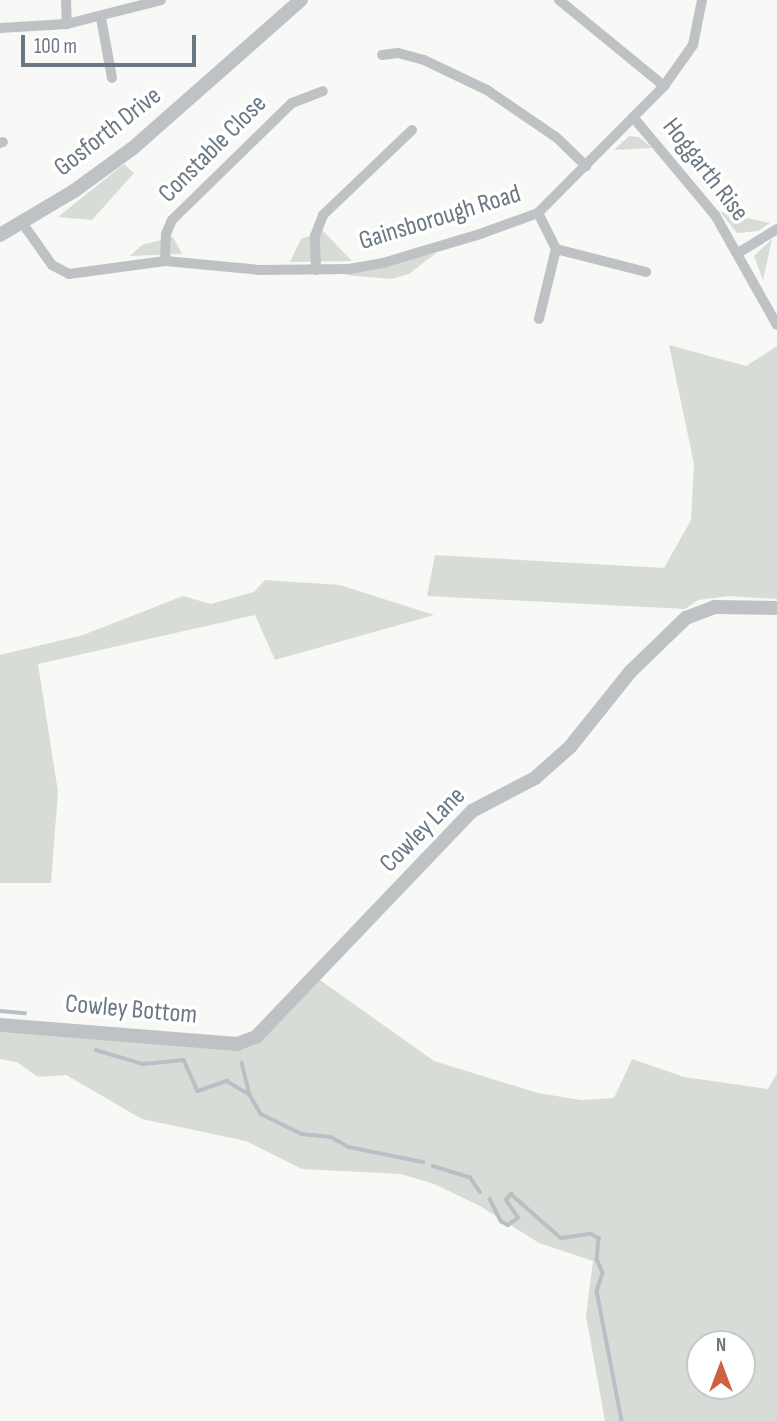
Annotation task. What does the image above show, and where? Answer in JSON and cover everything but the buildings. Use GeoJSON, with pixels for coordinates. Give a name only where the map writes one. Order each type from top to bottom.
{"type":"FeatureCollection","features":[{"type":"Feature","properties":{"kind":"street"},"geometry":{"type":"LineString","coordinates":[[66,0],[67,24]]}},
{"type":"Feature","properties":{"kind":"street"},"geometry":{"type":"LineString","coordinates":[[0,28],[67,24],[101,18],[161,0]]}},
{"type":"Feature","properties":{"kind":"street","name":"Gosforth Drive"},"geometry":{"type":"LineString","coordinates":[[0,235],[23,224],[133,148],[302,0]]}},
{"type":"Feature","properties":{"kind":"street"},"geometry":{"type":"LineString","coordinates":[[559,0],[664,86]]}},
{"type":"Feature","properties":{"kind":"street","name":"Gainsborough Road"},"geometry":{"type":"LineString","coordinates":[[23,224],[52,265],[69,274],[165,261],[316,270],[383,264],[538,213],[664,86],[693,44],[700,25],[702,0]]}},
{"type":"Feature","properties":{"kind":"street"},"geometry":{"type":"LineString","coordinates":[[101,18],[112,78]]}},
{"type":"Feature","properties":{"kind":"street"},"geometry":{"type":"LineString","coordinates":[[382,55],[398,53],[424,60],[476,84],[527,115],[586,166]]}},
{"type":"Feature","properties":{"kind":"street","name":"Constable Close"},"geometry":{"type":"LineString","coordinates":[[165,261],[166,234],[172,220],[292,103],[323,91]]}},
{"type":"Feature","properties":{"kind":"street","name":"Hoggarth Rise"},"geometry":{"type":"LineString","coordinates":[[634,117],[690,183],[738,253],[777,325]]}},
{"type":"Feature","properties":{"kind":"street"},"geometry":{"type":"LineString","coordinates":[[316,270],[314,236],[323,215],[412,130]]}},
{"type":"Feature","properties":{"kind":"street"},"geometry":{"type":"LineString","coordinates":[[538,213],[556,249],[539,319]]}},
{"type":"Feature","properties":{"kind":"street"},"geometry":{"type":"LineString","coordinates":[[738,253],[777,229]]}},
{"type":"Feature","properties":{"kind":"street"},"geometry":{"type":"LineString","coordinates":[[556,249],[646,272]]}},
{"type":"Feature","properties":{"kind":"street","name":"Cowley Lane"},"geometry":{"type":"LineString","coordinates":[[256,1037],[472,811],[535,778],[570,747],[630,672],[685,618],[714,607],[777,608]]}},
{"type":"Feature","properties":{"kind":"street","name":"Cowley Bottom"},"geometry":{"type":"LineString","coordinates":[[0,1025],[237,1044],[256,1037]]}},
{"type":"Feature","properties":{"kind":"shaded area"},"geometry":{"type":"Polygon","coordinates":[[[629,136],[639,137],[652,148],[614,150],[629,136]]]}},
{"type":"Feature","properties":{"kind":"shaded area"},"geometry":{"type":"Polygon","coordinates":[[[124,164],[134,173],[92,220],[58,217],[124,164]]]}},
{"type":"Feature","properties":{"kind":"shaded area"},"geometry":{"type":"Polygon","coordinates":[[[720,212],[770,223],[758,231],[737,233],[720,212]]]}},
{"type":"Feature","properties":{"kind":"shaded area"},"geometry":{"type":"Polygon","coordinates":[[[323,231],[352,261],[290,262],[301,239],[323,231]]]}},
{"type":"Feature","properties":{"kind":"shaded area"},"geometry":{"type":"Polygon","coordinates":[[[173,237],[182,254],[130,256],[142,245],[173,237]]]}},
{"type":"Feature","properties":{"kind":"shaded area"},"geometry":{"type":"Polygon","coordinates":[[[772,239],[763,280],[754,256],[772,239]]]}},
{"type":"Feature","properties":{"kind":"shaded area"},"geometry":{"type":"Polygon","coordinates":[[[436,253],[409,274],[391,279],[345,275],[436,253]]]}},
{"type":"Feature","properties":{"kind":"shaded area"},"geometry":{"type":"Polygon","coordinates":[[[669,345],[746,366],[777,346],[777,599],[729,596],[698,600],[685,609],[427,596],[435,555],[664,568],[691,520],[694,464],[669,345]]]}},
{"type":"Feature","properties":{"kind":"shaded area"},"geometry":{"type":"Polygon","coordinates":[[[265,580],[340,585],[434,615],[275,660],[255,615],[38,664],[58,792],[51,883],[0,883],[0,655],[83,635],[183,596],[211,604],[254,592],[265,580]]]}},
{"type":"Feature","properties":{"kind":"shaded area"},"geometry":{"type":"Polygon","coordinates":[[[320,980],[434,1061],[538,1093],[581,1100],[614,1098],[632,1059],[684,1077],[768,1089],[777,1073],[777,1421],[605,1421],[586,1316],[593,1261],[539,1243],[480,1206],[434,1184],[401,1174],[302,1169],[246,1141],[142,1119],[66,1075],[38,1077],[17,1062],[0,1059],[0,1032],[241,1050],[256,1045],[320,980]]]}},
{"type":"Feature","properties":{"kind":"waterway"},"geometry":{"type":"LineString","coordinates":[[0,1011],[25,1013]]}},
{"type":"Feature","properties":{"kind":"waterway"},"geometry":{"type":"LineString","coordinates":[[96,1050],[143,1064],[184,1060],[198,1091],[227,1081],[250,1095],[261,1114],[302,1134],[331,1137],[349,1147],[423,1162]]}},
{"type":"Feature","properties":{"kind":"waterway"},"geometry":{"type":"LineString","coordinates":[[242,1063],[250,1094]]}},
{"type":"Feature","properties":{"kind":"waterway"},"geometry":{"type":"LineString","coordinates":[[433,1166],[470,1177],[480,1192]]}},
{"type":"Feature","properties":{"kind":"waterway"},"geometry":{"type":"LineString","coordinates":[[490,1199],[501,1221],[508,1225],[518,1218],[506,1200],[511,1194],[561,1238],[591,1234],[599,1238],[597,1259],[603,1273],[597,1291],[622,1421]]}}]}
